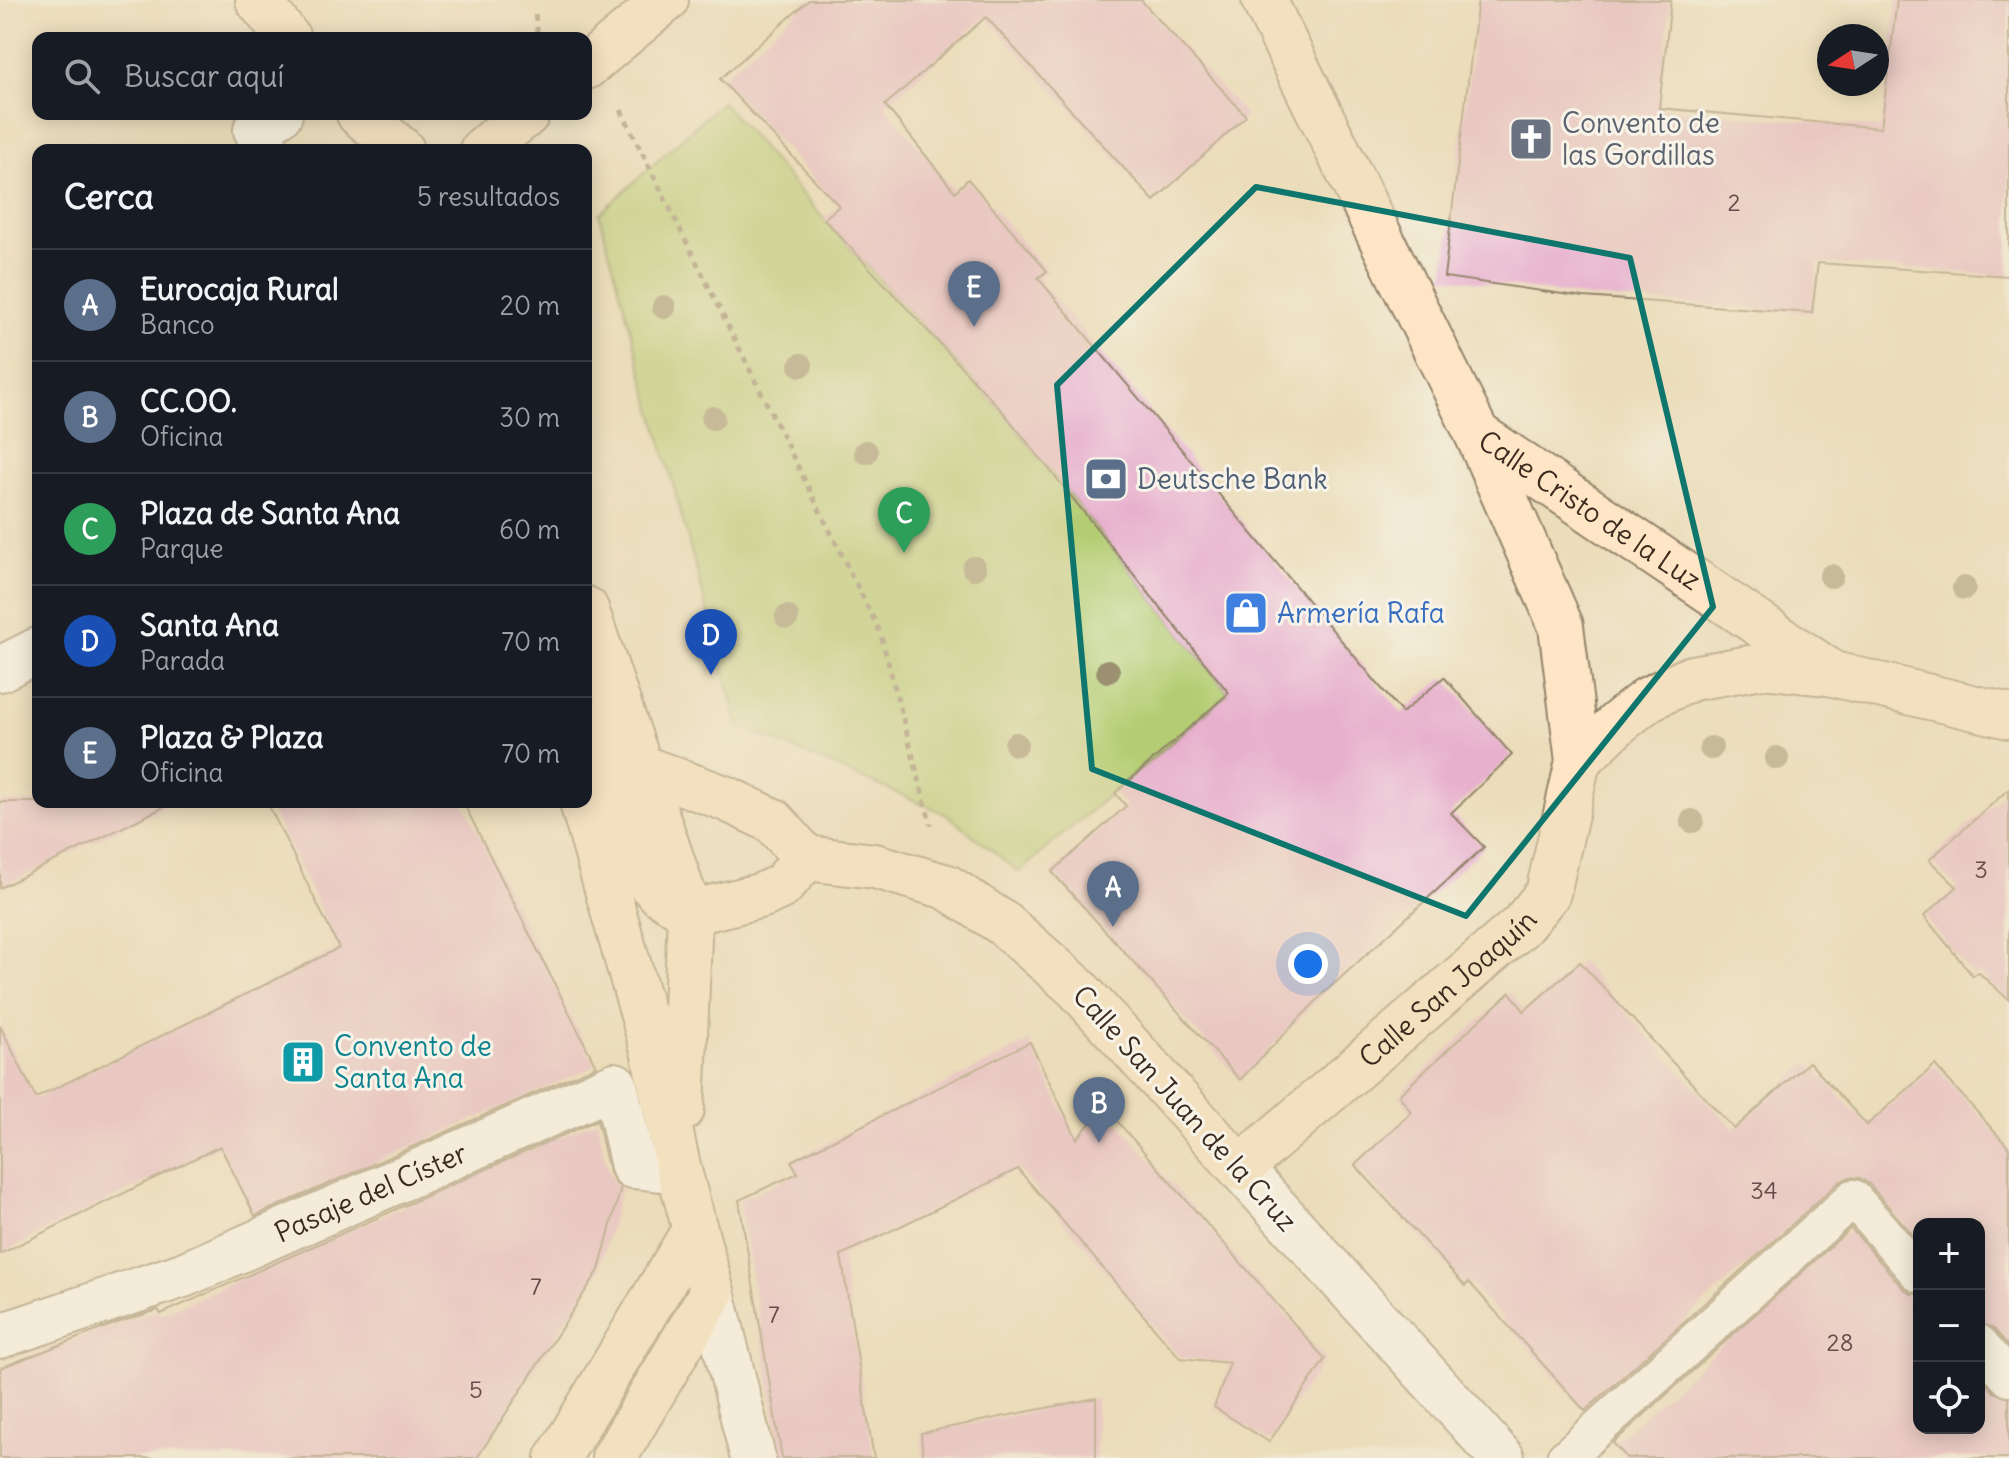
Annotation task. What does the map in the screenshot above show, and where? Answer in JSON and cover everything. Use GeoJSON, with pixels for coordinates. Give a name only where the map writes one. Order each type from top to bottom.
{"type":"FeatureCollection","features":[{"type":"Feature","properties":{"kind":"street"},"geometry":{"type":"LineString","coordinates":[[258,0],[283,32]]}},
{"type":"Feature","properties":{"kind":"street"},"geometry":{"type":"LineString","coordinates":[[592,63],[666,0]]}},
{"type":"Feature","properties":{"kind":"street","name":"Calle Cristo de la Luz"},"geometry":{"type":"LineString","coordinates":[[1264,0],[1477,434],[1833,674],[2009,716]]}},
{"type":"Feature","properties":{"kind":"street"},"geometry":{"type":"LineString","coordinates":[[264,144],[256,130],[271,120]]}},
{"type":"Feature","properties":{"kind":"street"},"geometry":{"type":"LineString","coordinates":[[340,120],[350,144]]}},
{"type":"Feature","properties":{"kind":"street"},"geometry":{"type":"LineString","coordinates":[[366,120],[395,144]]}},
{"type":"Feature","properties":{"kind":"street"},"geometry":{"type":"LineString","coordinates":[[490,144],[520,120]]}},
{"type":"Feature","properties":{"kind":"street","name":"Calle San Joaquín"},"geometry":{"type":"LineString","coordinates":[[1240,1168],[1522,925],[1548,893],[1578,761],[1561,626],[1477,434]]}},
{"type":"Feature","properties":{"kind":"street"},"geometry":{"type":"LineString","coordinates":[[592,627],[690,913],[679,1171]]}},
{"type":"Feature","properties":{"kind":"street"},"geometry":{"type":"LineString","coordinates":[[0,669],[32,653]]}},
{"type":"Feature","properties":{"kind":"street"},"geometry":{"type":"LineString","coordinates":[[1578,761],[1648,699],[1692,678],[1762,666],[1833,674]]}},
{"type":"Feature","properties":{"kind":"street"},"geometry":{"type":"LineString","coordinates":[[592,739],[633,865],[660,894],[690,913],[763,895],[782,886],[806,858],[773,821],[727,799],[640,767]]}},
{"type":"Feature","properties":{"kind":"street"},"geometry":{"type":"LineString","coordinates":[[584,808],[653,1050],[679,1171],[753,1458]]}},
{"type":"Feature","properties":{"kind":"street","name":"Calle San Juan de la Cruz"},"geometry":{"type":"LineString","coordinates":[[806,858],[875,866],[947,887],[1004,924],[1076,987],[1502,1458]]}},
{"type":"Feature","properties":{"kind":"street","name":"Pasaje del Císter"},"geometry":{"type":"LineString","coordinates":[[0,1336],[183,1275],[615,1085],[633,1166],[679,1171]]}},
{"type":"Feature","properties":{"kind":"street"},"geometry":{"type":"LineString","coordinates":[[558,1458],[695,1229]]}},
{"type":"Feature","properties":{"kind":"street"},"geometry":{"type":"LineString","coordinates":[[614,1458],[712,1292]]}},
{"type":"Feature","properties":{"kind":"lane"},"geometry":{"type":"LineString","coordinates":[[1565,1458],[1853,1198],[1913,1267]]}},
{"type":"Feature","properties":{"kind":"lane"},"geometry":{"type":"LineString","coordinates":[[1985,1350],[2009,1378]]}},
{"type":"Feature","properties":{"kind":"path"},"geometry":{"type":"LineString","coordinates":[[535,15],[537,32]]}},
{"type":"Feature","properties":{"kind":"path"},"geometry":{"type":"LineString","coordinates":[[592,66],[880,632],[947,887]]}},
{"type":"Feature","properties":{"kind":"highlighted area"},"geometry":{"type":"Polygon","coordinates":[[[1256,187],[1630,258],[1713,607],[1466,916],[1092,769],[1057,385],[1256,187]]]}},
{"type":"Feature","properties":{"kind":"green space"},"geometry":{"type":"Polygon","coordinates":[[[722,102],[824,219],[1004,413],[1229,693],[1019,872],[946,814],[739,726],[599,214],[722,102]]]}},
{"type":"Feature","properties":{"kind":"building"},"geometry":{"type":"Polygon","coordinates":[[[809,0],[1141,0],[1246,116],[1154,201],[986,17],[885,105],[955,192],[968,179],[1047,271],[1038,278],[1402,713],[1444,677],[1512,755],[1451,813],[1484,847],[1323,994],[1240,1080],[1052,872],[1126,806],[1115,793],[1229,693],[1004,413],[824,219],[839,206],[720,79],[809,0]]]}},
{"type":"Feature","properties":{"kind":"building"},"geometry":{"type":"Polygon","coordinates":[[[1478,0],[1671,0],[1659,108],[1881,128],[1885,96],[1889,96],[1889,64],[1897,0],[2009,0],[2009,276],[1818,263],[1812,313],[1584,297],[1444,277],[1478,0]]]}},
{"type":"Feature","properties":{"kind":"building"},"geometry":{"type":"Polygon","coordinates":[[[2009,789],[2009,1000],[1978,972],[1973,976],[1924,916],[1957,887],[1929,860],[2009,789]]]}},
{"type":"Feature","properties":{"kind":"building"},"geometry":{"type":"Polygon","coordinates":[[[0,802],[32,802],[32,808],[162,808],[0,888],[0,802]]]}},
{"type":"Feature","properties":{"kind":"building","name":"Convento de Santa Ana"},"geometry":{"type":"Polygon","coordinates":[[[270,808],[466,808],[596,1066],[255,1216],[220,1146],[0,1254],[0,1026],[36,1098],[339,948],[270,808]]]}},
{"type":"Feature","properties":{"kind":"building"},"geometry":{"type":"Polygon","coordinates":[[[1580,962],[1734,1129],[1809,1062],[1867,1125],[1935,1065],[2009,1148],[2009,1346],[1994,1329],[1985,1325],[1985,1218],[1913,1218],[1913,1235],[1869,1184],[1860,1178],[1850,1177],[1839,1182],[1585,1411],[1469,1282],[1465,1286],[1355,1165],[1411,1112],[1399,1095],[1510,992],[1524,1011],[1580,962]]]}},
{"type":"Feature","properties":{"kind":"building"},"geometry":{"type":"Polygon","coordinates":[[[1030,1042],[1077,1139],[1104,1106],[1325,1359],[1269,1442],[1214,1407],[1230,1363],[1180,1358],[1018,1169],[841,1255],[874,1458],[782,1458],[739,1200],[798,1173],[791,1161],[1030,1042]]]}},
{"type":"Feature","properties":{"kind":"building"},"geometry":{"type":"Polygon","coordinates":[[[597,1120],[609,1171],[621,1187],[599,1270],[477,1458],[0,1458],[0,1368],[117,1323],[158,1310],[161,1314],[597,1120]]]}},
{"type":"Feature","properties":{"kind":"building"},"geometry":{"type":"Polygon","coordinates":[[[1851,1228],[1903,1288],[1913,1294],[1913,1434],[1985,1434],[1985,1382],[1994,1392],[2009,1398],[2009,1458],[1627,1458],[1613,1443],[1851,1228]]]}},
{"type":"Feature","properties":{"kind":"building"},"geometry":{"type":"Polygon","coordinates":[[[1096,1398],[1096,1458],[923,1458],[921,1433],[1096,1398]]]}},
{"type":"Feature","properties":{"kind":"place","name":"Convento de las Gordillas"},"geometry":{"type":"Point","coordinates":[1531,139]}},
{"type":"Feature","properties":{"kind":"place","name":"Plaza & Plaza"},"geometry":{"type":"Point","coordinates":[974,327]}},
{"type":"Feature","properties":{"kind":"place","name":"Deutsche Bank"},"geometry":{"type":"Point","coordinates":[1106,479]}},
{"type":"Feature","properties":{"kind":"place","name":"Plaza de Santa Ana"},"geometry":{"type":"Point","coordinates":[904,553]}},
{"type":"Feature","properties":{"kind":"place","name":"Armería Rafa"},"geometry":{"type":"Point","coordinates":[1246,613]}},
{"type":"Feature","properties":{"kind":"place","name":"Santa Ana"},"geometry":{"type":"Point","coordinates":[711,675]}},
{"type":"Feature","properties":{"kind":"place","name":"Eurocaja Rural"},"geometry":{"type":"Point","coordinates":[1113,927]}},
{"type":"Feature","properties":{"kind":"place","name":"Convento de Santa Ana"},"geometry":{"type":"Point","coordinates":[303,1062]}},
{"type":"Feature","properties":{"kind":"place","name":"CC.OO."},"geometry":{"type":"Point","coordinates":[1099,1143]}}]}
